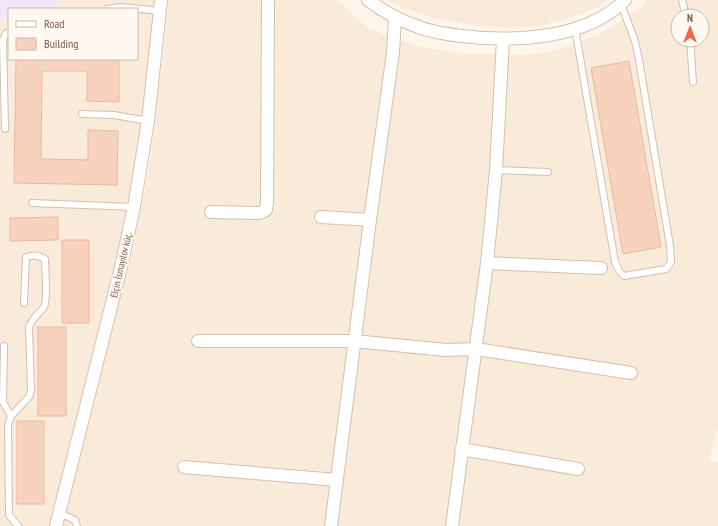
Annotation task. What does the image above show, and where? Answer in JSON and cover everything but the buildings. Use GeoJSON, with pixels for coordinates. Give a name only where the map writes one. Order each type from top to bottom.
{"type":"FeatureCollection","features":[{"type":"Feature","properties":{"kind":"street"},"geometry":{"type":"LineString","coordinates":[[211,212],[260,213],[266,210],[268,0]]}},
{"type":"Feature","properties":{"kind":"street"},"geometry":{"type":"LineString","coordinates":[[368,0],[395,18],[417,27],[446,34],[503,39],[533,38],[561,33],[592,22],[623,2]]}},
{"type":"Feature","properties":{"kind":"street","name":"Elçin İsmayılov küç."},"geometry":{"type":"LineString","coordinates":[[56,526],[121,267],[134,207],[148,120],[160,5]]}},
{"type":"Feature","properties":{"kind":"street"},"geometry":{"type":"LineString","coordinates":[[331,526],[370,220],[394,52],[395,18]]}},
{"type":"Feature","properties":{"kind":"street"},"geometry":{"type":"LineString","coordinates":[[452,526],[461,449],[487,263],[496,170],[503,39]]}},
{"type":"Feature","properties":{"kind":"street"},"geometry":{"type":"LineString","coordinates":[[321,216],[370,220]]}},
{"type":"Feature","properties":{"kind":"street"},"geometry":{"type":"LineString","coordinates":[[487,263],[601,268]]}},
{"type":"Feature","properties":{"kind":"street"},"geometry":{"type":"LineString","coordinates":[[198,341],[354,341],[446,350],[476,349],[631,373]]}},
{"type":"Feature","properties":{"kind":"street"},"geometry":{"type":"LineString","coordinates":[[461,449],[578,469]]}},
{"type":"Feature","properties":{"kind":"street"},"geometry":{"type":"LineString","coordinates":[[184,467],[337,480]]}},
{"type":"Feature","properties":{"kind":"lane"},"geometry":{"type":"LineString","coordinates":[[575,28],[615,262],[619,271],[624,276],[666,269],[671,262],[670,246],[639,60],[623,2]]}},
{"type":"Feature","properties":{"kind":"lane"},"geometry":{"type":"LineString","coordinates":[[114,8],[160,5]]}},
{"type":"Feature","properties":{"kind":"lane"},"geometry":{"type":"LineString","coordinates":[[5,129],[3,40],[6,33],[8,32]]}},
{"type":"Feature","properties":{"kind":"lane"},"geometry":{"type":"LineString","coordinates":[[691,48],[693,82]]}},
{"type":"Feature","properties":{"kind":"lane"},"geometry":{"type":"LineString","coordinates":[[82,114],[114,115],[148,120]]}},
{"type":"Feature","properties":{"kind":"lane"},"geometry":{"type":"LineString","coordinates":[[496,170],[548,172]]}},
{"type":"Feature","properties":{"kind":"lane"},"geometry":{"type":"LineString","coordinates":[[32,203],[134,207]]}},
{"type":"Feature","properties":{"kind":"lane"},"geometry":{"type":"LineString","coordinates":[[18,526],[9,515],[8,425],[11,416],[29,397],[31,390],[29,327],[32,320],[44,306],[46,299],[45,259],[41,256],[26,257],[24,303]]}},
{"type":"Feature","properties":{"kind":"lane"},"geometry":{"type":"LineString","coordinates":[[4,346],[3,402],[11,416]]}},
{"type":"Feature","properties":{"kind":"lane"},"geometry":{"type":"LineString","coordinates":[[59,513],[75,520],[77,526]]}},
{"type":"Feature","properties":{"kind":"shaded area"},"geometry":{"type":"Polygon","coordinates":[[[0,0],[156,0],[135,171],[117,263],[51,526],[0,526],[0,0]]]}},
{"type":"Feature","properties":{"kind":"shaded area"},"geometry":{"type":"Polygon","coordinates":[[[0,0],[56,0],[56,8],[8,8],[8,18],[0,18],[0,0]]]}},
{"type":"Feature","properties":{"kind":"shaded area"},"geometry":{"type":"Polygon","coordinates":[[[169,0],[337,0],[369,29],[420,47],[463,53],[519,55],[551,52],[600,34],[641,7],[647,0],[718,0],[718,428],[709,460],[718,463],[718,526],[62,526],[134,245],[151,157],[169,0]]]}},
{"type":"Feature","properties":{"kind":"shaded area"},"geometry":{"type":"Polygon","coordinates":[[[388,0],[606,0],[600,6],[567,19],[540,26],[508,28],[480,26],[435,19],[396,5],[388,0]]]}}]}
